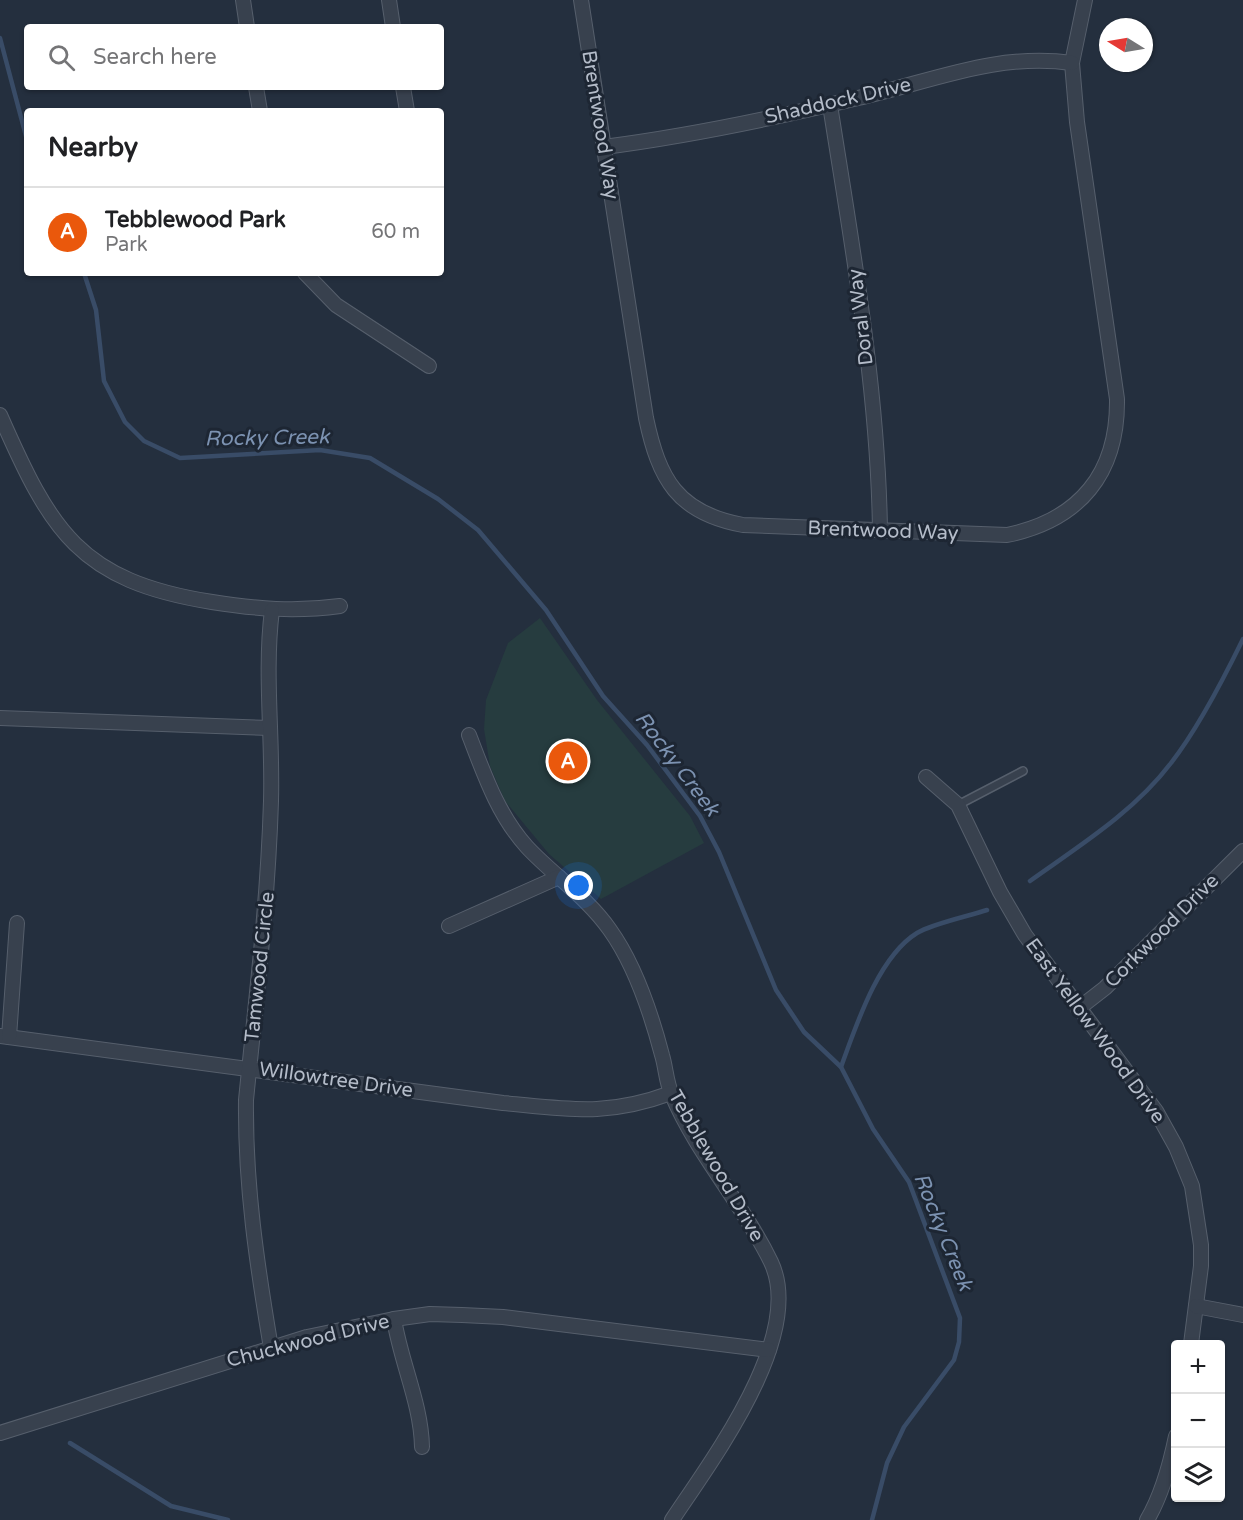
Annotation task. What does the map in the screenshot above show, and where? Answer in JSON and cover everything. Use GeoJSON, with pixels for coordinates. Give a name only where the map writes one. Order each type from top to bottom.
{"type":"FeatureCollection","features":[{"type":"Feature","properties":{"kind":"street"},"geometry":{"type":"LineString","coordinates":[[243,0],[247,24]]}},
{"type":"Feature","properties":{"kind":"street"},"geometry":{"type":"LineString","coordinates":[[389,0],[393,24]]}},
{"type":"Feature","properties":{"kind":"street","name":"Brentwood Way"},"geometry":{"type":"LineString","coordinates":[[581,0],[646,418],[653,454],[671,486],[692,506],[728,522],[783,528],[1007,535],[1029,530],[1050,521],[1088,491],[1109,459],[1115,436],[1117,399],[1077,122],[1072,63],[1085,0]]}},
{"type":"Feature","properties":{"kind":"street","name":"Shaddock Drive"},"geometry":{"type":"LineString","coordinates":[[604,147],[742,124],[830,105],[999,62],[1044,59],[1072,63]]}},
{"type":"Feature","properties":{"kind":"street"},"geometry":{"type":"LineString","coordinates":[[256,90],[260,108]]}},
{"type":"Feature","properties":{"kind":"street"},"geometry":{"type":"LineString","coordinates":[[404,90],[406,108]]}},
{"type":"Feature","properties":{"kind":"street","name":"Doral Way"},"geometry":{"type":"LineString","coordinates":[[830,105],[859,291],[879,493],[880,531]]}},
{"type":"Feature","properties":{"kind":"street"},"geometry":{"type":"LineString","coordinates":[[307,276],[336,305],[429,366]]}},
{"type":"Feature","properties":{"kind":"street"},"geometry":{"type":"LineString","coordinates":[[0,415],[5,440],[56,524],[104,568],[154,591],[272,610],[306,611],[340,606]]}},
{"type":"Feature","properties":{"kind":"street","name":"Tamwood Circle"},"geometry":{"type":"LineString","coordinates":[[271,1348],[249,1203],[246,1126],[249,1069],[268,883],[271,797],[268,639],[272,610]]}},
{"type":"Feature","properties":{"kind":"street"},"geometry":{"type":"LineString","coordinates":[[0,718],[270,728]]}},
{"type":"Feature","properties":{"kind":"street","name":"Tebblewood Drive"},"geometry":{"type":"LineString","coordinates":[[469,735],[488,785],[507,820],[528,848],[597,912],[623,950],[662,1054],[671,1093],[772,1264],[778,1296],[769,1350],[745,1406],[672,1520]]}},
{"type":"Feature","properties":{"kind":"street","name":"East Yellow Wood Drive"},"geometry":{"type":"LineString","coordinates":[[926,777],[958,805],[1013,917],[1078,1009],[1156,1110],[1188,1174],[1197,1204],[1201,1245],[1192,1340]]}},
{"type":"Feature","properties":{"kind":"street","name":"Corkwood Drive"},"geometry":{"type":"LineString","coordinates":[[1078,1009],[1105,988],[1242,855]]}},
{"type":"Feature","properties":{"kind":"street"},"geometry":{"type":"LineString","coordinates":[[449,926],[559,877]]}},
{"type":"Feature","properties":{"kind":"street"},"geometry":{"type":"LineString","coordinates":[[5,1037],[17,923]]}},
{"type":"Feature","properties":{"kind":"street","name":"Willowtree Drive"},"geometry":{"type":"LineString","coordinates":[[5,1037],[503,1103],[586,1111],[640,1104],[671,1093]]}},
{"type":"Feature","properties":{"kind":"street"},"geometry":{"type":"LineString","coordinates":[[1196,1306],[1243,1315]]}},
{"type":"Feature","properties":{"kind":"street","name":"Chuckwood Drive"},"geometry":{"type":"LineString","coordinates":[[0,1433],[271,1348],[351,1326],[430,1314],[503,1317],[769,1350]]}},
{"type":"Feature","properties":{"kind":"street"},"geometry":{"type":"LineString","coordinates":[[394,1319],[401,1358],[421,1420],[422,1447]]}},
{"type":"Feature","properties":{"kind":"street"},"geometry":{"type":"LineString","coordinates":[[1147,1520],[1157,1502],[1173,1448]]}},
{"type":"Feature","properties":{"kind":"lane"},"geometry":{"type":"LineString","coordinates":[[958,805],[1023,771]]}},
{"type":"Feature","properties":{"kind":"green space"},"geometry":{"type":"Polygon","coordinates":[[[540,618],[597,700],[690,816],[704,843],[601,899],[549,854],[505,801],[490,766],[484,729],[486,700],[508,643],[540,618]]]}},
{"type":"Feature","properties":{"kind":"waterway","name":"Rocky Creek"},"geometry":{"type":"LineString","coordinates":[[0,38],[24,129]]}},
{"type":"Feature","properties":{"kind":"waterway","name":"Rocky Creek"},"geometry":{"type":"LineString","coordinates":[[85,276],[96,310],[104,381],[125,422],[144,441],[180,458],[320,450],[370,458],[438,499],[478,530],[546,610],[603,696],[647,745],[700,816],[719,852],[776,990],[804,1032],[841,1067],[873,1129],[909,1182],[960,1318],[959,1342],[954,1360],[904,1427],[887,1463],[872,1520]]}},
{"type":"Feature","properties":{"kind":"waterway"},"geometry":{"type":"LineString","coordinates":[[1030,881],[1123,813],[1156,781],[1181,750],[1200,720],[1243,639]]}},
{"type":"Feature","properties":{"kind":"waterway"},"geometry":{"type":"LineString","coordinates":[[841,1067],[870,994],[891,958],[903,944],[923,930],[987,910]]}},
{"type":"Feature","properties":{"kind":"waterway"},"geometry":{"type":"LineString","coordinates":[[70,1443],[171,1506],[228,1520]]}},
{"type":"Feature","properties":{"kind":"place","name":"Tebblewood Park"},"geometry":{"type":"Point","coordinates":[568,761]}}]}
